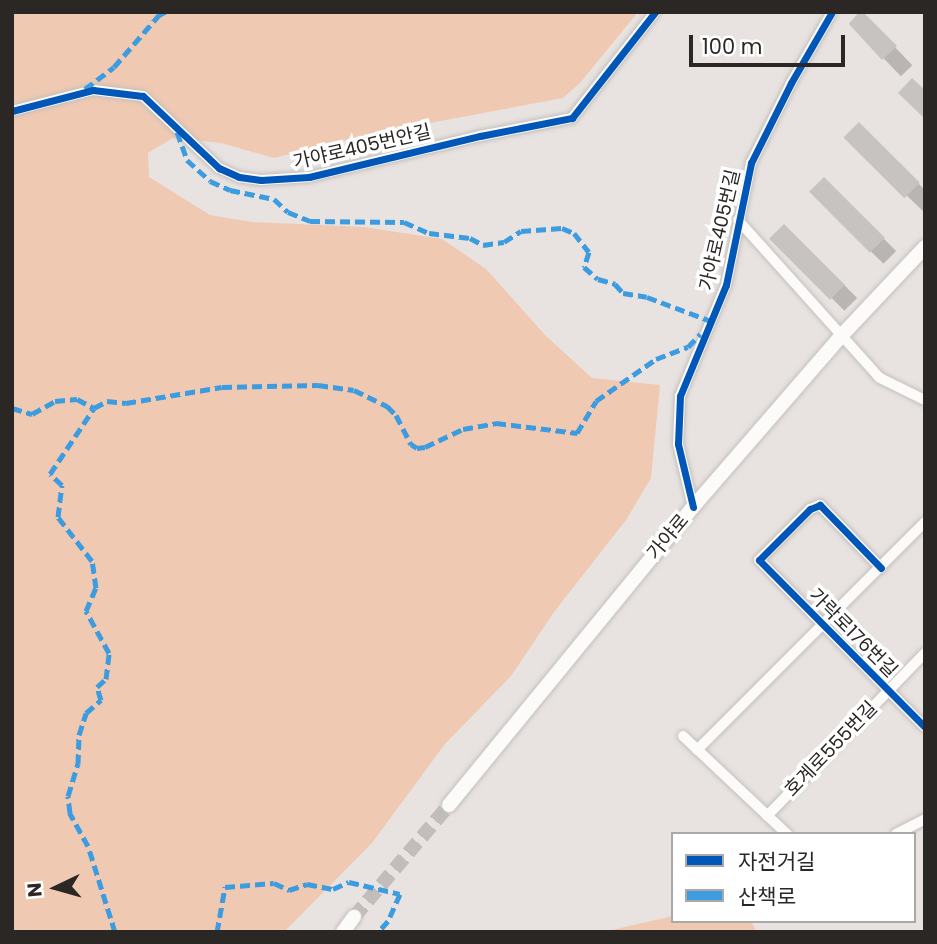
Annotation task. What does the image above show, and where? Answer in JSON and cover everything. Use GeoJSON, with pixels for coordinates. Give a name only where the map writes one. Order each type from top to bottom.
{"type":"FeatureCollection","features":[{"type":"Feature","properties":{"kind":"main road","name":"가야로"},"geometry":{"type":"LineString","coordinates":[[449,806],[693,507],[842,335],[925,247]]}},
{"type":"Feature","properties":{"kind":"main road"},"geometry":{"type":"LineString","coordinates":[[343,932],[355,917]]}},
{"type":"Feature","properties":{"kind":"street","name":"가야로405번안길"},"geometry":{"type":"LineString","coordinates":[[12,111],[93,90],[143,96],[219,167],[239,177],[261,180],[309,177],[480,136],[572,118],[656,12]]}},
{"type":"Feature","properties":{"kind":"street","name":"가야로405번길"},"geometry":{"type":"LineString","coordinates":[[693,507],[678,443],[680,396],[726,285],[751,163],[791,83],[832,12]]}},
{"type":"Feature","properties":{"kind":"street"},"geometry":{"type":"LineString","coordinates":[[738,220],[880,378],[923,396]]}},
{"type":"Feature","properties":{"kind":"street","name":"가락로176번길"},"geometry":{"type":"LineString","coordinates":[[881,568],[820,505],[810,509],[759,560],[925,727]]}},
{"type":"Feature","properties":{"kind":"street","name":"가락로176번길"},"geometry":{"type":"LineString","coordinates":[[697,750],[925,522]]}},
{"type":"Feature","properties":{"kind":"street","name":"호계로555번길"},"geometry":{"type":"LineString","coordinates":[[767,816],[925,653]]}},
{"type":"Feature","properties":{"kind":"street"},"geometry":{"type":"LineString","coordinates":[[683,736],[785,832]]}},
{"type":"Feature","properties":{"kind":"street"},"geometry":{"type":"LineString","coordinates":[[900,832],[925,819]]}},
{"type":"Feature","properties":{"kind":"shaded area"},"geometry":{"type":"Polygon","coordinates":[[[12,12],[638,12],[580,83],[563,98],[366,135],[274,158],[221,143],[173,138],[148,153],[149,177],[210,215],[252,222],[364,227],[442,239],[486,269],[545,335],[592,378],[660,385],[651,478],[626,520],[554,612],[511,676],[445,744],[372,843],[284,932],[12,932],[12,12]]]}},
{"type":"Feature","properties":{"kind":"shaded area"},"geometry":{"type":"Polygon","coordinates":[[[671,916],[671,923],[752,923],[757,932],[603,932],[671,916]]]}},
{"type":"Feature","properties":{"kind":"building"},"geometry":{"type":"Polygon","coordinates":[[[859,12],[863,12],[897,46],[882,60],[849,24],[859,12]]]}},
{"type":"Feature","properties":{"kind":"building"},"geometry":{"type":"Polygon","coordinates":[[[912,78],[925,90],[925,119],[898,93],[912,78]]]}},
{"type":"Feature","properties":{"kind":"building"},"geometry":{"type":"Polygon","coordinates":[[[859,122],[920,183],[904,198],[843,138],[859,122]]]}},
{"type":"Feature","properties":{"kind":"building"},"geometry":{"type":"Polygon","coordinates":[[[824,177],[885,238],[870,253],[809,192],[824,177]]]}},
{"type":"Feature","properties":{"kind":"building"},"geometry":{"type":"Polygon","coordinates":[[[784,224],[845,285],[830,300],[769,239],[784,224]]]}},
{"type":"Feature","properties":{"kind":"tunnel"},"geometry":{"type":"LineString","coordinates":[[354,917],[449,805]]}},
{"type":"Feature","properties":{"kind":"marked path"},"geometry":{"type":"LineString","coordinates":[[85,89],[114,67],[159,15],[165,12]]}},
{"type":"Feature","properties":{"kind":"marked path"},"geometry":{"type":"LineString","coordinates":[[177,132],[187,160],[210,181],[230,190],[274,199],[288,212],[310,221],[404,222],[429,233],[470,238],[483,245],[504,242],[521,231],[562,228],[574,233],[589,252],[584,267],[598,279],[615,284],[623,293],[647,297],[711,321]]}},
{"type":"Feature","properties":{"kind":"marked path"},"geometry":{"type":"LineString","coordinates":[[115,932],[88,846],[70,813],[68,796],[78,764],[79,735],[86,713],[101,700],[97,687],[106,679],[109,653],[86,611],[96,588],[92,561],[58,517],[62,485],[50,474],[94,408],[107,401],[126,403],[222,387],[318,385],[354,390],[387,406],[396,415],[411,444],[417,448],[425,447],[463,429],[496,423],[577,433],[596,401],[656,359],[688,347],[700,334]]}},
{"type":"Feature","properties":{"kind":"marked path"},"geometry":{"type":"LineString","coordinates":[[12,408],[32,414],[55,401],[77,399],[94,408]]}},
{"type":"Feature","properties":{"kind":"marked path"},"geometry":{"type":"LineString","coordinates":[[217,932],[225,887],[274,883],[289,890],[307,884],[333,889],[349,882],[400,894],[388,921],[378,932]]}},
{"type":"Feature","properties":{"kind":"cycle path"},"geometry":{"type":"LineString","coordinates":[[12,111],[93,90],[143,96],[219,168],[239,177],[261,180],[309,177],[480,136],[572,118],[655,12]]}},
{"type":"Feature","properties":{"kind":"cycle path"},"geometry":{"type":"LineString","coordinates":[[693,507],[678,444],[680,396],[726,285],[751,163],[791,83],[832,12]]}},
{"type":"Feature","properties":{"kind":"cycle path"},"geometry":{"type":"LineString","coordinates":[[881,568],[820,505],[810,509],[759,560],[925,727]]}}]}
